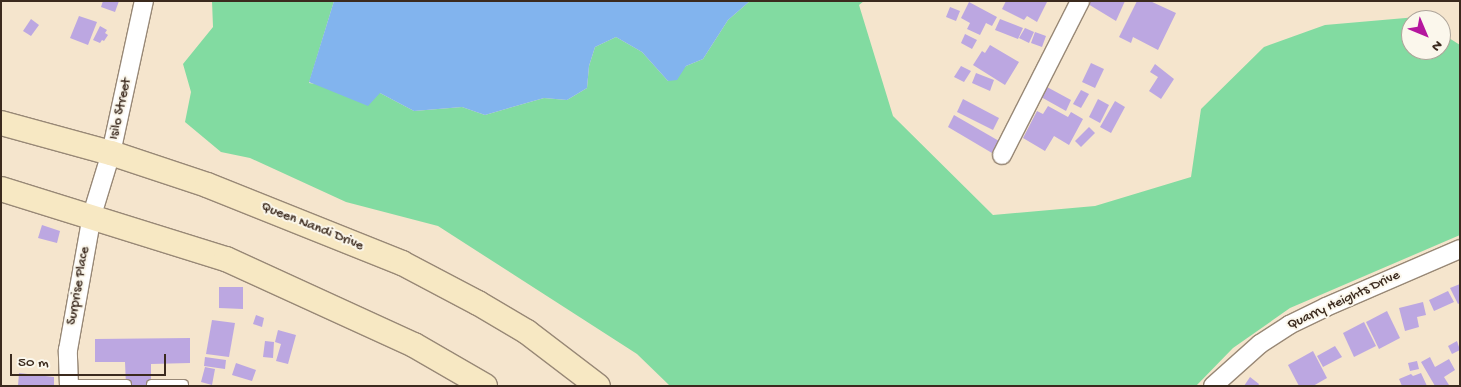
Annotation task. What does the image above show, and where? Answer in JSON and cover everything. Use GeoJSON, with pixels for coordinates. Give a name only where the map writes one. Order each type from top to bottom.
{"type":"FeatureCollection","features":[{"type":"Feature","properties":{"kind":"main road","name":"Queen Nandi Drive"},"geometry":{"type":"LineString","coordinates":[[1,122],[111,152],[207,185],[402,263],[478,303],[526,332],[598,386]]}},
{"type":"Feature","properties":{"kind":"main road"},"geometry":{"type":"LineString","coordinates":[[1,189],[92,215],[226,259],[274,278],[414,345],[485,386]]}},
{"type":"Feature","properties":{"kind":"street","name":"Isilo Street"},"geometry":{"type":"LineString","coordinates":[[92,215],[111,152],[144,1]]}},
{"type":"Feature","properties":{"kind":"street"},"geometry":{"type":"LineString","coordinates":[[1002,155],[1080,1]]}},
{"type":"Feature","properties":{"kind":"street","name":"Surprise Place"},"geometry":{"type":"LineString","coordinates":[[69,385],[68,350],[92,215]]}},
{"type":"Feature","properties":{"kind":"street","name":"Quarry Heights Drive"},"geometry":{"type":"LineString","coordinates":[[1213,386],[1260,344],[1289,325],[1326,306],[1460,248]]}},
{"type":"Feature","properties":{"kind":"lane"},"geometry":{"type":"LineString","coordinates":[[69,385],[126,384]]}},
{"type":"Feature","properties":{"kind":"lane"},"geometry":{"type":"LineString","coordinates":[[151,384],[183,384]]}},
{"type":"Feature","properties":{"kind":"green space"},"geometry":{"type":"Polygon","coordinates":[[[212,1],[334,1],[309,83],[380,93],[414,111],[462,107],[485,115],[544,98],[567,100],[587,88],[589,66],[595,47],[616,37],[642,52],[668,81],[686,66],[703,59],[728,20],[750,1],[864,1],[859,5],[893,116],[993,215],[1095,206],[1191,177],[1201,109],[1264,47],[1325,25],[1401,18],[1401,60],[1451,60],[1451,39],[1460,45],[1460,235],[1290,308],[1233,348],[1196,386],[670,386],[637,354],[438,226],[346,202],[250,158],[221,152],[185,122],[191,92],[183,64],[213,27],[212,1]]]}},
{"type":"Feature","properties":{"kind":"water"},"geometry":{"type":"Polygon","coordinates":[[[334,1],[750,1],[728,20],[703,59],[686,66],[677,80],[668,81],[642,52],[616,37],[595,47],[589,66],[587,88],[567,100],[544,98],[485,115],[462,107],[414,111],[380,93],[368,106],[309,82],[334,1]]]}},
{"type":"Feature","properties":{"kind":"building"},"geometry":{"type":"Polygon","coordinates":[[[103,1],[119,1],[115,12],[101,7],[103,1]]]}},
{"type":"Feature","properties":{"kind":"building"},"geometry":{"type":"Polygon","coordinates":[[[1006,1],[1047,2],[1037,22],[1027,16],[1024,20],[1002,9],[1006,1]]]}},
{"type":"Feature","properties":{"kind":"building"},"geometry":{"type":"Polygon","coordinates":[[[1089,1],[1125,1],[1116,21],[1088,4],[1089,1]]]}},
{"type":"Feature","properties":{"kind":"building"},"geometry":{"type":"Polygon","coordinates":[[[1137,1],[1150,1],[1176,13],[1158,50],[1133,37],[1131,43],[1119,37],[1137,1]]]}},
{"type":"Feature","properties":{"kind":"building"},"geometry":{"type":"Polygon","coordinates":[[[969,2],[997,17],[992,26],[986,23],[980,35],[967,29],[970,23],[961,18],[969,2]]]}},
{"type":"Feature","properties":{"kind":"building"},"geometry":{"type":"Polygon","coordinates":[[[950,7],[960,11],[956,21],[946,17],[950,7]]]}},
{"type":"Feature","properties":{"kind":"building"},"geometry":{"type":"Polygon","coordinates":[[[79,16],[97,22],[88,45],[70,38],[79,16]]]}},
{"type":"Feature","properties":{"kind":"building"},"geometry":{"type":"Polygon","coordinates":[[[31,19],[39,25],[31,36],[23,31],[31,19]]]}},
{"type":"Feature","properties":{"kind":"building"},"geometry":{"type":"Polygon","coordinates":[[[1000,19],[1023,28],[1018,39],[995,30],[1000,19]]]}},
{"type":"Feature","properties":{"kind":"building"},"geometry":{"type":"Polygon","coordinates":[[[100,26],[107,30],[105,33],[108,35],[100,43],[93,40],[100,26]]]}},
{"type":"Feature","properties":{"kind":"building"},"geometry":{"type":"Polygon","coordinates":[[[1025,28],[1034,32],[1029,43],[1019,38],[1025,28]]]}},
{"type":"Feature","properties":{"kind":"building"},"geometry":{"type":"Polygon","coordinates":[[[1035,32],[1046,36],[1042,47],[1031,43],[1035,32]]]}},
{"type":"Feature","properties":{"kind":"building"},"geometry":{"type":"Polygon","coordinates":[[[965,34],[977,40],[972,49],[961,43],[965,34]]]}},
{"type":"Feature","properties":{"kind":"building"},"geometry":{"type":"Polygon","coordinates":[[[990,45],[1019,62],[1005,85],[973,65],[982,51],[985,53],[990,45]]]}},
{"type":"Feature","properties":{"kind":"building"},"geometry":{"type":"Polygon","coordinates":[[[1091,63],[1104,69],[1095,88],[1082,82],[1091,63]]]}},
{"type":"Feature","properties":{"kind":"building"},"geometry":{"type":"Polygon","coordinates":[[[1155,64],[1174,79],[1161,99],[1149,91],[1158,77],[1150,72],[1155,64]]]}},
{"type":"Feature","properties":{"kind":"building"},"geometry":{"type":"Polygon","coordinates":[[[961,66],[971,71],[964,82],[954,77],[961,66]]]}},
{"type":"Feature","properties":{"kind":"building"},"geometry":{"type":"Polygon","coordinates":[[[976,73],[994,80],[990,91],[972,83],[976,73]]]}},
{"type":"Feature","properties":{"kind":"building"},"geometry":{"type":"Polygon","coordinates":[[[1047,87],[1071,100],[1066,111],[1041,97],[1047,87]]]}},
{"type":"Feature","properties":{"kind":"building"},"geometry":{"type":"Polygon","coordinates":[[[1081,90],[1089,94],[1081,108],[1073,104],[1081,90]]]}},
{"type":"Feature","properties":{"kind":"building"},"geometry":{"type":"Polygon","coordinates":[[[963,99],[999,118],[993,130],[957,112],[963,99]]]}},
{"type":"Feature","properties":{"kind":"building"},"geometry":{"type":"Polygon","coordinates":[[[1098,99],[1109,105],[1100,123],[1089,117],[1098,99]]]}},
{"type":"Feature","properties":{"kind":"building"},"geometry":{"type":"Polygon","coordinates":[[[1115,101],[1125,107],[1111,133],[1100,127],[1115,101]]]}},
{"type":"Feature","properties":{"kind":"building"},"geometry":{"type":"Polygon","coordinates":[[[1048,106],[1068,117],[1071,112],[1083,119],[1069,145],[1054,136],[1045,151],[1023,138],[1037,111],[1043,114],[1048,106]]]}},
{"type":"Feature","properties":{"kind":"building"},"geometry":{"type":"Polygon","coordinates":[[[954,115],[999,141],[992,153],[948,127],[954,115]]]}},
{"type":"Feature","properties":{"kind":"building"},"geometry":{"type":"Polygon","coordinates":[[[1089,127],[1095,133],[1081,147],[1075,141],[1089,127]]]}},
{"type":"Feature","properties":{"kind":"building"},"geometry":{"type":"Polygon","coordinates":[[[42,225],[60,231],[57,243],[38,238],[42,225]]]}},
{"type":"Feature","properties":{"kind":"building"},"geometry":{"type":"Polygon","coordinates":[[[1460,284],[1460,303],[1458,304],[1450,288],[1460,284]]]}},
{"type":"Feature","properties":{"kind":"building"},"geometry":{"type":"Polygon","coordinates":[[[219,287],[243,287],[243,309],[219,308],[219,287]]]}},
{"type":"Feature","properties":{"kind":"building"},"geometry":{"type":"Polygon","coordinates":[[[1448,291],[1454,302],[1434,311],[1429,300],[1448,291]]]}},
{"type":"Feature","properties":{"kind":"building"},"geometry":{"type":"Polygon","coordinates":[[[1423,302],[1426,315],[1417,317],[1419,327],[1405,331],[1399,308],[1423,302]]]}},
{"type":"Feature","properties":{"kind":"building"},"geometry":{"type":"Polygon","coordinates":[[[1387,311],[1400,338],[1379,349],[1366,322],[1387,311]]]}},
{"type":"Feature","properties":{"kind":"building"},"geometry":{"type":"Polygon","coordinates":[[[256,315],[264,318],[262,327],[253,324],[256,315]]]}},
{"type":"Feature","properties":{"kind":"building"},"geometry":{"type":"Polygon","coordinates":[[[212,320],[235,323],[229,357],[206,354],[212,320]]]}},
{"type":"Feature","properties":{"kind":"building"},"geometry":{"type":"Polygon","coordinates":[[[1364,322],[1376,346],[1354,357],[1343,333],[1364,322]]]}},
{"type":"Feature","properties":{"kind":"building"},"geometry":{"type":"Polygon","coordinates":[[[278,330],[296,335],[288,364],[276,361],[281,344],[275,342],[278,330]]]}},
{"type":"Feature","properties":{"kind":"building"},"geometry":{"type":"Polygon","coordinates":[[[190,338],[190,363],[151,364],[151,386],[126,386],[125,362],[95,362],[95,339],[190,338]]]}},
{"type":"Feature","properties":{"kind":"building"},"geometry":{"type":"Polygon","coordinates":[[[265,341],[274,342],[273,358],[263,357],[265,341]]]}},
{"type":"Feature","properties":{"kind":"building"},"geometry":{"type":"Polygon","coordinates":[[[1457,341],[1460,350],[1452,354],[1448,346],[1457,341]]]}},
{"type":"Feature","properties":{"kind":"building"},"geometry":{"type":"Polygon","coordinates":[[[1335,346],[1342,357],[1323,367],[1317,356],[1335,346]]]}},
{"type":"Feature","properties":{"kind":"building"},"geometry":{"type":"Polygon","coordinates":[[[1313,351],[1327,378],[1313,386],[1299,386],[1288,365],[1313,351]]]}},
{"type":"Feature","properties":{"kind":"building"},"geometry":{"type":"Polygon","coordinates":[[[205,357],[226,360],[225,369],[204,366],[205,357]]]}},
{"type":"Feature","properties":{"kind":"building"},"geometry":{"type":"Polygon","coordinates":[[[1430,357],[1435,367],[1449,359],[1455,370],[1444,377],[1449,385],[1435,386],[1421,362],[1430,357]]]}},
{"type":"Feature","properties":{"kind":"building"},"geometry":{"type":"Polygon","coordinates":[[[1417,361],[1419,369],[1410,371],[1408,363],[1417,361]]]}},
{"type":"Feature","properties":{"kind":"building"},"geometry":{"type":"Polygon","coordinates":[[[236,363],[256,370],[252,381],[232,375],[236,363]]]}},
{"type":"Feature","properties":{"kind":"building"},"geometry":{"type":"Polygon","coordinates":[[[205,367],[215,369],[212,385],[201,382],[205,367]]]}},
{"type":"Feature","properties":{"kind":"building"},"geometry":{"type":"Polygon","coordinates":[[[19,373],[54,377],[54,386],[18,386],[19,373]]]}},
{"type":"Feature","properties":{"kind":"building"},"geometry":{"type":"Polygon","coordinates":[[[1421,373],[1427,386],[1402,386],[1399,379],[1411,374],[1413,376],[1421,373]]]}},
{"type":"Feature","properties":{"kind":"building"},"geometry":{"type":"Polygon","coordinates":[[[1250,377],[1259,384],[1258,386],[1244,386],[1250,377]]]}}]}
